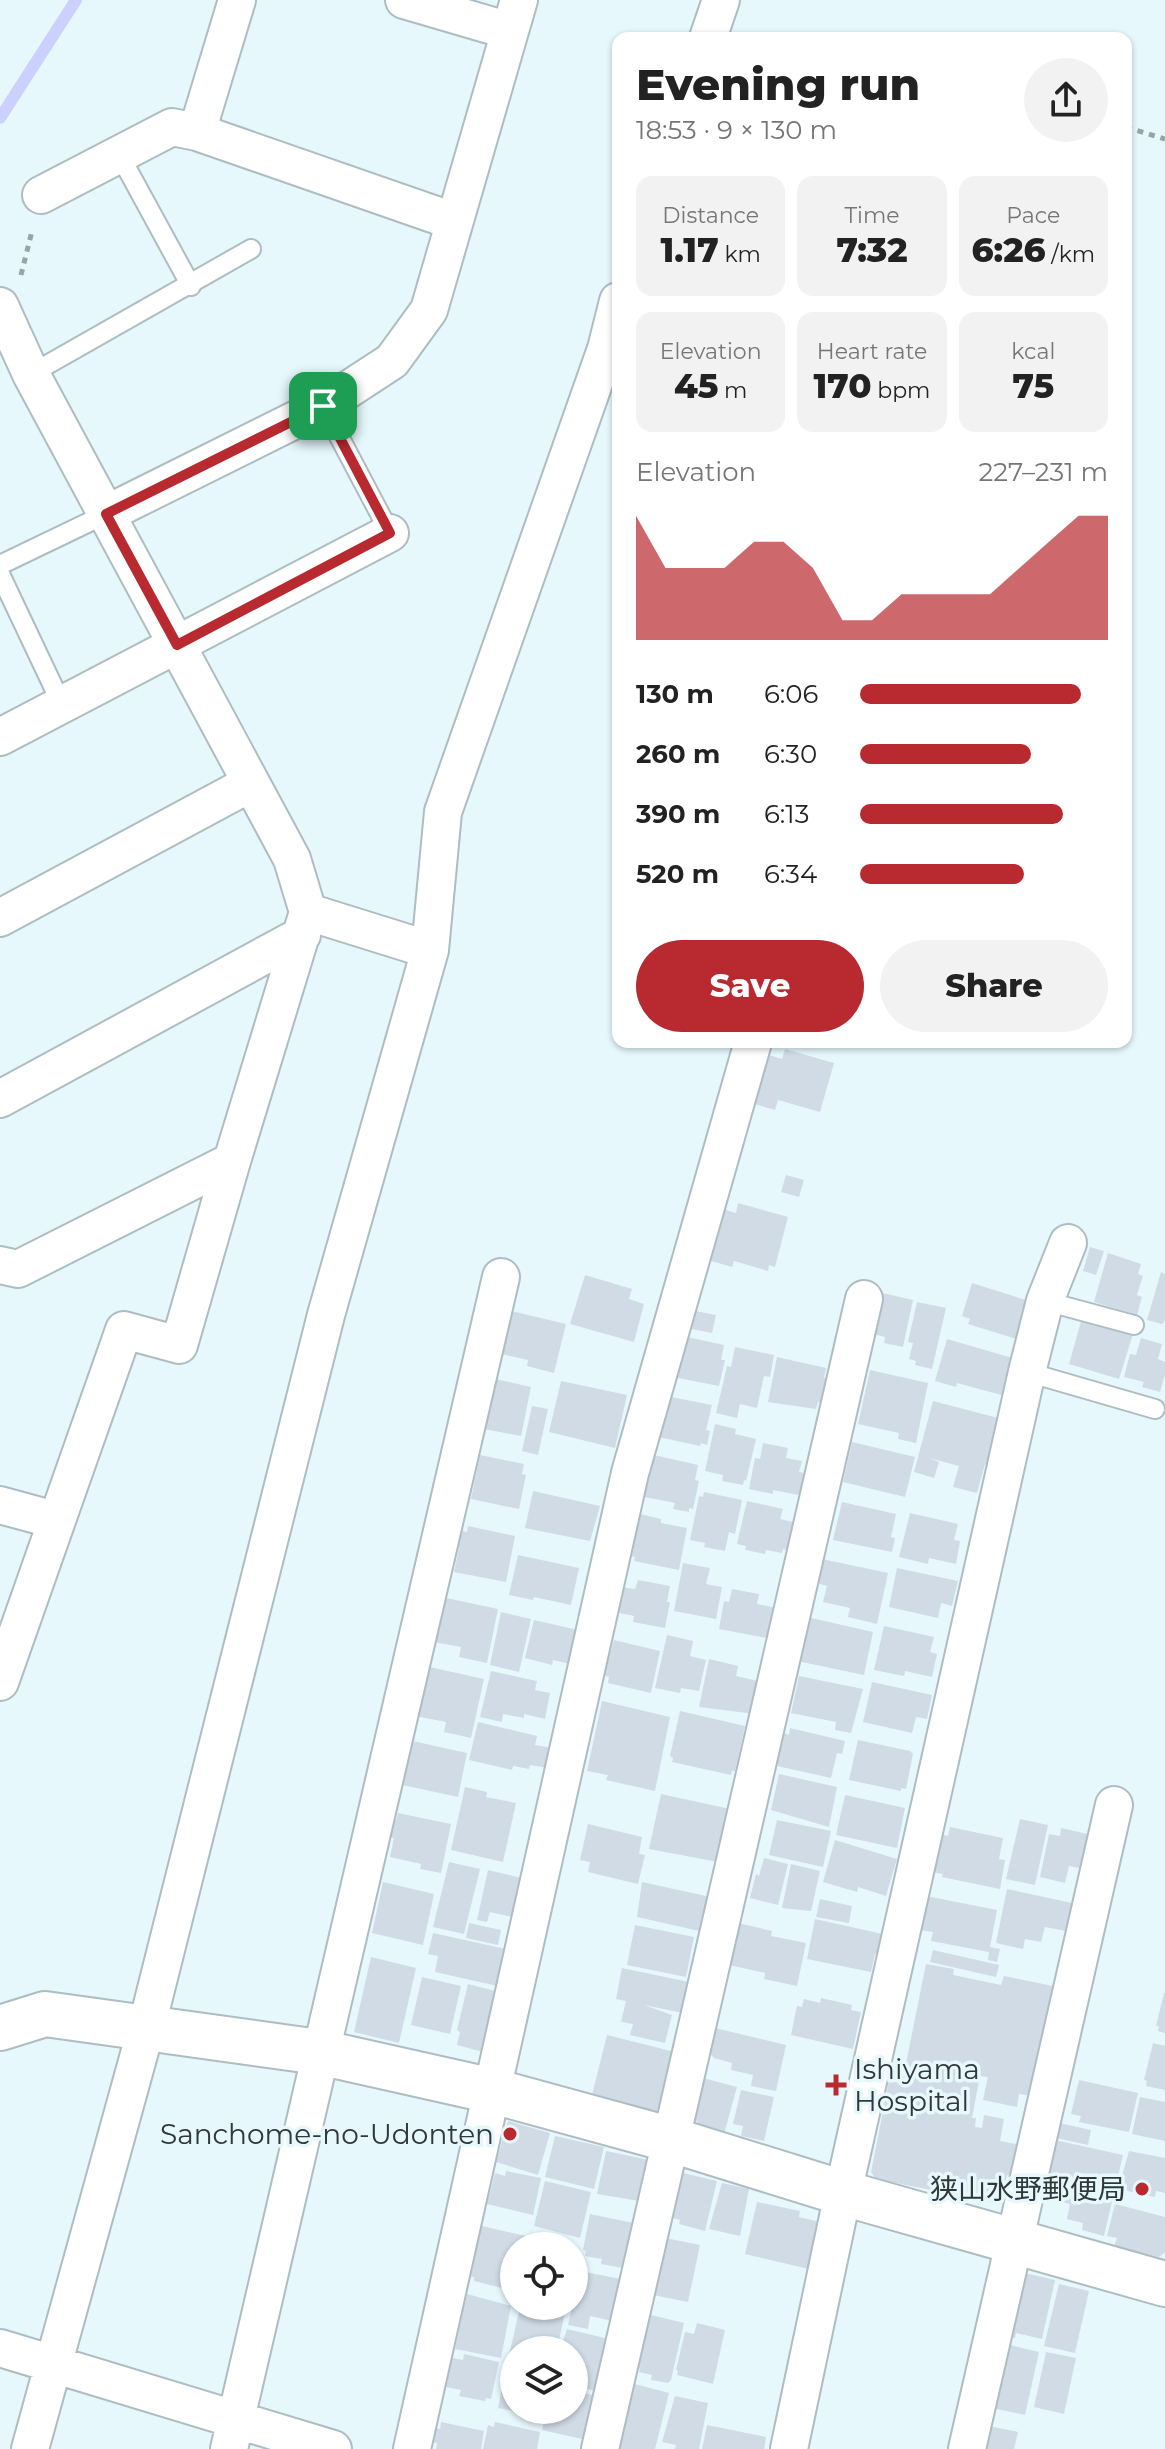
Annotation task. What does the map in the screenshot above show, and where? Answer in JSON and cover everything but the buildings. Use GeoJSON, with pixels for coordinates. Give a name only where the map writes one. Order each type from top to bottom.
{"type":"FeatureCollection","features":[{"type":"Feature","properties":{"kind":"street"},"geometry":{"type":"LineString","coordinates":[[197,132],[237,0]]}},
{"type":"Feature","properties":{"kind":"street"},"geometry":{"type":"LineString","coordinates":[[106,514],[323,406],[392,361],[429,310],[515,15],[404,0]]}},
{"type":"Feature","properties":{"kind":"street"},"geometry":{"type":"LineString","coordinates":[[710,32],[721,0]]}},
{"type":"Feature","properties":{"kind":"street"},"geometry":{"type":"LineString","coordinates":[[41,195],[172,127],[197,132],[453,221]]}},
{"type":"Feature","properties":{"kind":"street"},"geometry":{"type":"LineString","coordinates":[[0,1682],[124,1330],[179,1345],[305,923],[292,859],[31,374],[1,311]]}},
{"type":"Feature","properties":{"kind":"street"},"geometry":{"type":"LineString","coordinates":[[30,2449],[146,2029],[326,1315],[430,950],[443,812],[612,325]]}},
{"type":"Feature","properties":{"kind":"street"},"geometry":{"type":"LineString","coordinates":[[0,737],[390,533]]}},
{"type":"Feature","properties":{"kind":"street"},"geometry":{"type":"LineString","coordinates":[[0,918],[251,783]]}},
{"type":"Feature","properties":{"kind":"street"},"geometry":{"type":"LineString","coordinates":[[0,1099],[305,923],[430,950]]}},
{"type":"Feature","properties":{"kind":"street"},"geometry":{"type":"LineString","coordinates":[[412,2449],[630,1473],[751,1048]]}},
{"type":"Feature","properties":{"kind":"street"},"geometry":{"type":"LineString","coordinates":[[0,1265],[18,1269],[232,1161]]}},
{"type":"Feature","properties":{"kind":"street"},"geometry":{"type":"LineString","coordinates":[[789,2449],[843,2193],[1027,1372],[1045,1301],[1068,1243]]}},
{"type":"Feature","properties":{"kind":"street"},"geometry":{"type":"LineString","coordinates":[[232,2434],[501,1277]]}},
{"type":"Feature","properties":{"kind":"street"},"geometry":{"type":"LineString","coordinates":[[600,2449],[864,1299]]}},
{"type":"Feature","properties":{"kind":"street"},"geometry":{"type":"LineString","coordinates":[[0,1505],[55,1520]]}},
{"type":"Feature","properties":{"kind":"street"},"geometry":{"type":"LineString","coordinates":[[967,2449],[1114,1805]]}},
{"type":"Feature","properties":{"kind":"street"},"geometry":{"type":"LineString","coordinates":[[0,2028],[45,2014],[319,2052],[493,2091],[672,2140],[843,2193],[1165,2284]]}},
{"type":"Feature","properties":{"kind":"street"},"geometry":{"type":"LineString","coordinates":[[0,2348],[52,2364],[232,2434],[333,2449]]}},
{"type":"Feature","properties":{"kind":"lane"},"geometry":{"type":"LineString","coordinates":[[119,154],[191,286]]}},
{"type":"Feature","properties":{"kind":"lane"},"geometry":{"type":"LineString","coordinates":[[31,374],[191,286],[251,249]]}},
{"type":"Feature","properties":{"kind":"lane"},"geometry":{"type":"LineString","coordinates":[[323,406],[390,533]]}},
{"type":"Feature","properties":{"kind":"lane"},"geometry":{"type":"LineString","coordinates":[[0,565],[106,514]]}},
{"type":"Feature","properties":{"kind":"lane"},"geometry":{"type":"LineString","coordinates":[[0,574],[62,705]]}},
{"type":"Feature","properties":{"kind":"lane"},"geometry":{"type":"LineString","coordinates":[[1045,1301],[1134,1325]]}},
{"type":"Feature","properties":{"kind":"lane"},"geometry":{"type":"LineString","coordinates":[[1027,1372],[1155,1409]]}},
{"type":"Feature","properties":{"kind":"path"},"geometry":{"type":"LineString","coordinates":[[1132,129],[1165,139]]}},
{"type":"Feature","properties":{"kind":"path"},"geometry":{"type":"LineString","coordinates":[[1,311],[16,296],[41,195]]}},
{"type":"Feature","properties":{"kind":"waterway"},"geometry":{"type":"LineString","coordinates":[[0,118],[76,0]]}},
{"type":"Feature","properties":{"kind":"place","name":"Ishiyama Hospital"},"geometry":{"type":"Point","coordinates":[836,2085]}},
{"type":"Feature","properties":{"kind":"place","name":"Sanchome-no-Udonten"},"geometry":{"type":"Point","coordinates":[510,2134]}},
{"type":"Feature","properties":{"kind":"place","name":"狭山水野郵便局"},"geometry":{"type":"Point","coordinates":[1142,2189]}},
{"type":"Feature","properties":{"kind":"route"},"geometry":{"type":"LineString","coordinates":[[323,406],[390,533],[177,645],[106,514],[323,406]]}}]}
